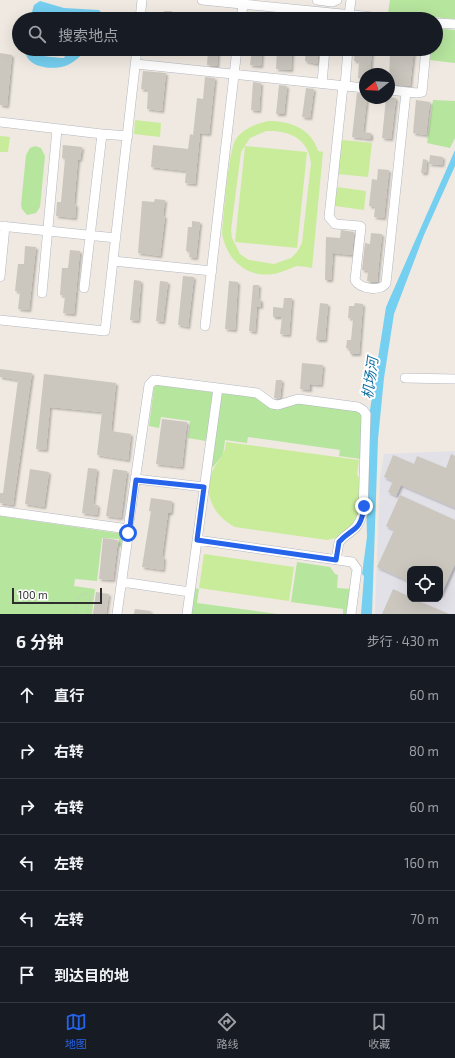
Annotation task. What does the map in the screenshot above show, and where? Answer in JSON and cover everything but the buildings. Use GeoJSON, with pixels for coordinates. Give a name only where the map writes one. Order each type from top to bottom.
{"type":"FeatureCollection","features":[{"type":"Feature","properties":{"kind":"street"},"geometry":{"type":"LineString","coordinates":[[141,12],[142,0]]}},
{"type":"Feature","properties":{"kind":"street"},"geometry":{"type":"LineString","coordinates":[[202,0],[312,12]]}},
{"type":"Feature","properties":{"kind":"street"},"geometry":{"type":"LineString","coordinates":[[317,0],[332,2],[337,0]]}},
{"type":"Feature","properties":{"kind":"street"},"geometry":{"type":"LineString","coordinates":[[346,12],[351,0]]}},
{"type":"Feature","properties":{"kind":"street"},"geometry":{"type":"LineString","coordinates":[[443,23],[455,24]]}},
{"type":"Feature","properties":{"kind":"street"},"geometry":{"type":"LineString","coordinates":[[0,320],[105,331],[137,56]]}},
{"type":"Feature","properties":{"kind":"street"},"geometry":{"type":"LineString","coordinates":[[205,326],[236,56]]}},
{"type":"Feature","properties":{"kind":"street"},"geometry":{"type":"LineString","coordinates":[[322,83],[325,56]]}},
{"type":"Feature","properties":{"kind":"street"},"geometry":{"type":"LineString","coordinates":[[347,56],[329,218],[335,224],[360,226],[361,228],[355,280],[361,286],[382,288],[386,283],[406,92]]}},
{"type":"Feature","properties":{"kind":"street"},"geometry":{"type":"LineString","coordinates":[[395,91],[422,92],[425,56]]}},
{"type":"Feature","properties":{"kind":"street"},"geometry":{"type":"LineString","coordinates":[[136,64],[359,87]]}},
{"type":"Feature","properties":{"kind":"street"},"geometry":{"type":"LineString","coordinates":[[0,122],[128,136]]}},
{"type":"Feature","properties":{"kind":"street"},"geometry":{"type":"LineString","coordinates":[[42,293],[57,129]]}},
{"type":"Feature","properties":{"kind":"street"},"geometry":{"type":"LineString","coordinates":[[84,288],[102,134]]}},
{"type":"Feature","properties":{"kind":"street"},"geometry":{"type":"LineString","coordinates":[[0,278],[2,226],[116,238]]}},
{"type":"Feature","properties":{"kind":"street"},"geometry":{"type":"LineString","coordinates":[[113,261],[212,271]]}},
{"type":"Feature","properties":{"kind":"street"},"geometry":{"type":"LineString","coordinates":[[405,378],[455,379]]}},
{"type":"Feature","properties":{"kind":"street"},"geometry":{"type":"LineString","coordinates":[[0,512],[125,530],[130,527],[149,385],[154,380],[257,393],[272,404],[278,405],[298,399],[358,407],[366,414],[363,513],[360,523],[354,531],[339,542],[336,560]]}},
{"type":"Feature","properties":{"kind":"street"},"geometry":{"type":"LineString","coordinates":[[187,614],[218,388]]}},
{"type":"Feature","properties":{"kind":"street"},"geometry":{"type":"LineString","coordinates":[[136,480],[204,487]]}},
{"type":"Feature","properties":{"kind":"street"},"geometry":{"type":"LineString","coordinates":[[118,614],[128,536],[125,530]]}},
{"type":"Feature","properties":{"kind":"street"},"geometry":{"type":"LineString","coordinates":[[197,540],[352,562],[357,569],[351,614]]}},
{"type":"Feature","properties":{"kind":"street"},"geometry":{"type":"LineString","coordinates":[[122,582],[190,592]]}},
{"type":"Feature","properties":{"kind":"path"},"geometry":{"type":"LineString","coordinates":[[75,614],[78,597],[87,593],[91,598],[87,614]]}},
{"type":"Feature","properties":{"kind":"shaded area"},"geometry":{"type":"Polygon","coordinates":[[[455,451],[455,614],[375,614],[380,478],[384,454],[455,451]]]}},
{"type":"Feature","properties":{"kind":"green space"},"geometry":{"type":"Polygon","coordinates":[[[390,0],[455,0],[455,19],[443,18],[443,12],[388,12],[390,0]]]}},
{"type":"Feature","properties":{"kind":"green space"},"geometry":{"type":"Polygon","coordinates":[[[443,29],[455,30],[455,63],[430,60],[430,56],[443,56],[443,29]]]}},
{"type":"Feature","properties":{"kind":"green space"},"geometry":{"type":"Polygon","coordinates":[[[433,100],[455,101],[455,138],[450,148],[427,143],[433,100]]]}},
{"type":"Feature","properties":{"kind":"green space"},"geometry":{"type":"Polygon","coordinates":[[[135,120],[161,123],[160,137],[134,134],[135,120]]]}},
{"type":"Feature","properties":{"kind":"green space"},"geometry":{"type":"Polygon","coordinates":[[[268,121],[284,122],[299,127],[305,131],[315,143],[318,151],[323,152],[312,268],[297,266],[273,274],[254,273],[239,265],[228,251],[224,242],[222,233],[233,146],[239,135],[250,127],[268,121]],[[266,131],[250,138],[241,152],[231,230],[232,238],[240,254],[249,260],[274,264],[291,258],[297,252],[302,243],[311,163],[306,147],[302,142],[290,134],[266,131]]]}},
{"type":"Feature","properties":{"kind":"green space"},"geometry":{"type":"Polygon","coordinates":[[[0,136],[10,137],[8,152],[0,152],[0,136]]]}},
{"type":"Feature","properties":{"kind":"green space"},"geometry":{"type":"Polygon","coordinates":[[[342,140],[372,143],[368,177],[338,174],[342,140]]]}},
{"type":"Feature","properties":{"kind":"green space"},"geometry":{"type":"Polygon","coordinates":[[[35,146],[41,148],[45,156],[40,207],[36,213],[27,215],[22,209],[21,205],[26,155],[30,148],[35,146]]]}},
{"type":"Feature","properties":{"kind":"green space"},"geometry":{"type":"Polygon","coordinates":[[[245,146],[307,152],[297,248],[235,242],[245,146]]]}},
{"type":"Feature","properties":{"kind":"green space"},"geometry":{"type":"Polygon","coordinates":[[[337,187],[366,191],[364,210],[335,206],[337,187]]]}},
{"type":"Feature","properties":{"kind":"green space"},"geometry":{"type":"Polygon","coordinates":[[[157,385],[212,392],[208,439],[206,441],[188,438],[190,421],[161,417],[159,428],[149,426],[154,387],[157,385]]]}},
{"type":"Feature","properties":{"kind":"green space"},"geometry":{"type":"Polygon","coordinates":[[[223,392],[254,395],[260,398],[295,403],[360,410],[363,414],[363,479],[359,473],[361,459],[339,456],[340,450],[248,437],[247,443],[225,440],[223,455],[213,467],[211,467],[221,395],[223,392]]]}},
{"type":"Feature","properties":{"kind":"green space"},"geometry":{"type":"Polygon","coordinates":[[[226,442],[359,460],[357,474],[361,482],[362,512],[346,533],[336,538],[327,540],[235,527],[221,517],[215,510],[209,495],[210,478],[215,465],[223,455],[226,442]]]}},
{"type":"Feature","properties":{"kind":"green space"},"geometry":{"type":"Polygon","coordinates":[[[0,516],[124,534],[123,546],[119,547],[119,539],[102,538],[97,581],[75,579],[74,586],[95,589],[92,614],[0,614],[0,516]]]}},
{"type":"Feature","properties":{"kind":"green space"},"geometry":{"type":"Polygon","coordinates":[[[204,554],[294,567],[289,601],[199,588],[204,554]]]}},
{"type":"Feature","properties":{"kind":"green space"},"geometry":{"type":"Polygon","coordinates":[[[297,562],[330,567],[335,574],[338,575],[337,588],[350,589],[346,614],[343,614],[343,609],[291,602],[297,562]]]}},
{"type":"Feature","properties":{"kind":"green space"},"geometry":{"type":"Polygon","coordinates":[[[194,588],[199,589],[197,603],[277,614],[191,614],[194,588]]]}},
{"type":"Feature","properties":{"kind":"water"},"geometry":{"type":"Polygon","coordinates":[[[40,1],[64,8],[99,10],[101,12],[32,12],[34,5],[40,1]]]}},
{"type":"Feature","properties":{"kind":"water"},"geometry":{"type":"Polygon","coordinates":[[[27,56],[64,58],[65,56],[80,56],[65,66],[55,68],[42,67],[28,59],[27,56]]]}},
{"type":"Feature","properties":{"kind":"water"},"geometry":{"type":"Polygon","coordinates":[[[455,150],[455,166],[424,235],[394,314],[384,378],[378,439],[372,614],[361,614],[364,576],[362,574],[367,537],[366,490],[370,410],[386,307],[455,150]]]}},
{"type":"Feature","properties":{"kind":"route"},"geometry":{"type":"LineString","coordinates":[[128,533],[125,530],[130,527],[136,480],[204,487],[197,540],[336,560],[339,542],[354,531],[360,523],[364,506]]}},
{"type":"Feature","properties":{"kind":"water label","name":"机场河"},"geometry":{"type":"Point","coordinates":[370,378]}}]}
